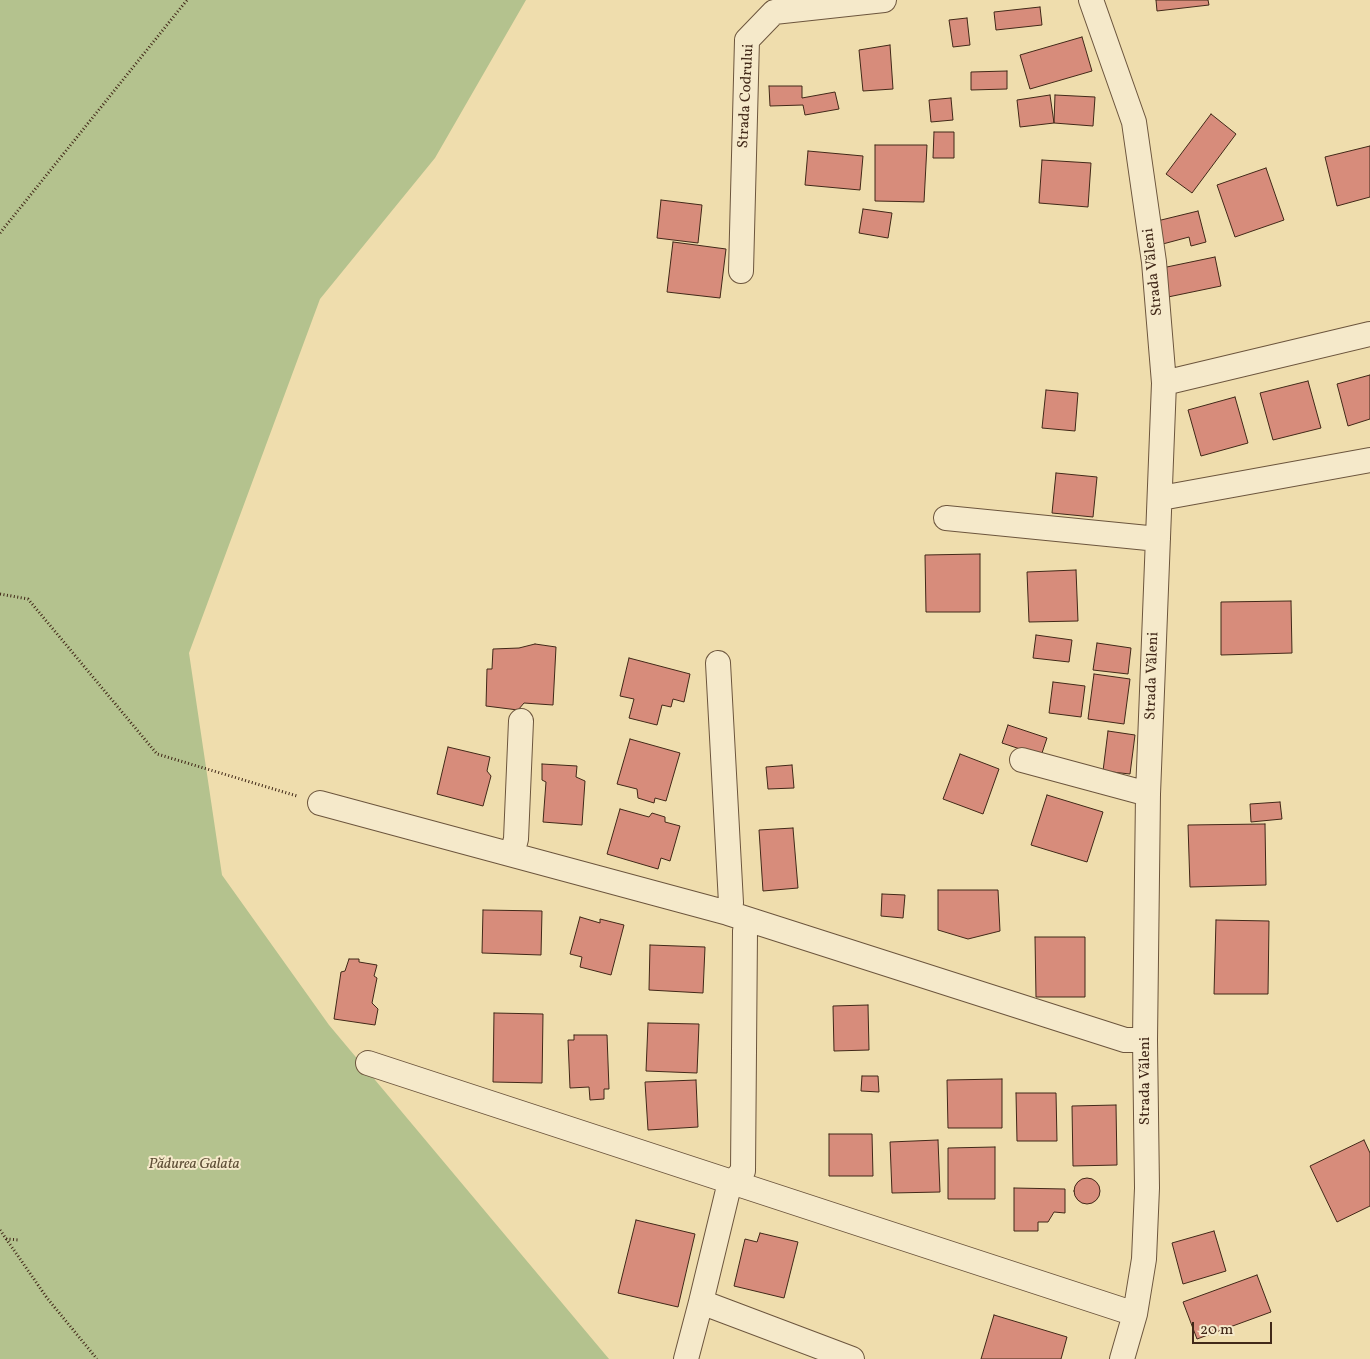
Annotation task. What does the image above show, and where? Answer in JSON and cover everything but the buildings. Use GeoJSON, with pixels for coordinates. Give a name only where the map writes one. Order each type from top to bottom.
{"type":"FeatureCollection","features":[{"type":"Feature","properties":{"kind":"street","name":"Strada Codrului"},"geometry":{"type":"LineString","coordinates":[[741,271],[747,40],[774,12],[884,0]]}},
{"type":"Feature","properties":{"kind":"street","name":"Strada Văleni"},"geometry":{"type":"LineString","coordinates":[[1091,0],[1134,122],[1154,262],[1164,383],[1148,794],[1145,1040],[1147,1188],[1144,1259],[1135,1314],[1122,1359]]}},
{"type":"Feature","properties":{"kind":"street"},"geometry":{"type":"LineString","coordinates":[[1164,383],[1370,334]]}},
{"type":"Feature","properties":{"kind":"street"},"geometry":{"type":"LineString","coordinates":[[1161,498],[1370,460]]}},
{"type":"Feature","properties":{"kind":"street"},"geometry":{"type":"LineString","coordinates":[[946,518],[1158,539]]}},
{"type":"Feature","properties":{"kind":"street"},"geometry":{"type":"LineString","coordinates":[[686,1359],[728,1186],[743,1171],[745,932],[731,903],[718,663]]}},
{"type":"Feature","properties":{"kind":"street"},"geometry":{"type":"LineString","coordinates":[[512,854],[516,839],[521,721]]}},
{"type":"Feature","properties":{"kind":"street"},"geometry":{"type":"LineString","coordinates":[[1022,760],[1148,794]]}},
{"type":"Feature","properties":{"kind":"street"},"geometry":{"type":"LineString","coordinates":[[320,803],[738,917],[1125,1040],[1145,1040]]}},
{"type":"Feature","properties":{"kind":"street"},"geometry":{"type":"LineString","coordinates":[[368,1064],[735,1181],[1135,1314]]}},
{"type":"Feature","properties":{"kind":"street"},"geometry":{"type":"LineString","coordinates":[[701,1302],[852,1359]]}},
{"type":"Feature","properties":{"kind":"path"},"geometry":{"type":"LineString","coordinates":[[0,233],[185,1]]}},
{"type":"Feature","properties":{"kind":"path"},"geometry":{"type":"LineString","coordinates":[[0,594],[28,598],[157,754],[320,803]]}},
{"type":"Feature","properties":{"kind":"path"},"geometry":{"type":"LineString","coordinates":[[0,1230],[47,1298],[97,1359]]}},
{"type":"Feature","properties":{"kind":"path"},"geometry":{"type":"LineString","coordinates":[[6,1238],[18,1240]]}},
{"type":"Feature","properties":{"kind":"green space","name":"Pădurea Galata"},"geometry":{"type":"Polygon","coordinates":[[[0,0],[526,0],[435,158],[320,299],[189,653],[222,875],[329,1025],[609,1359],[0,1359],[0,0]]]}}]}
